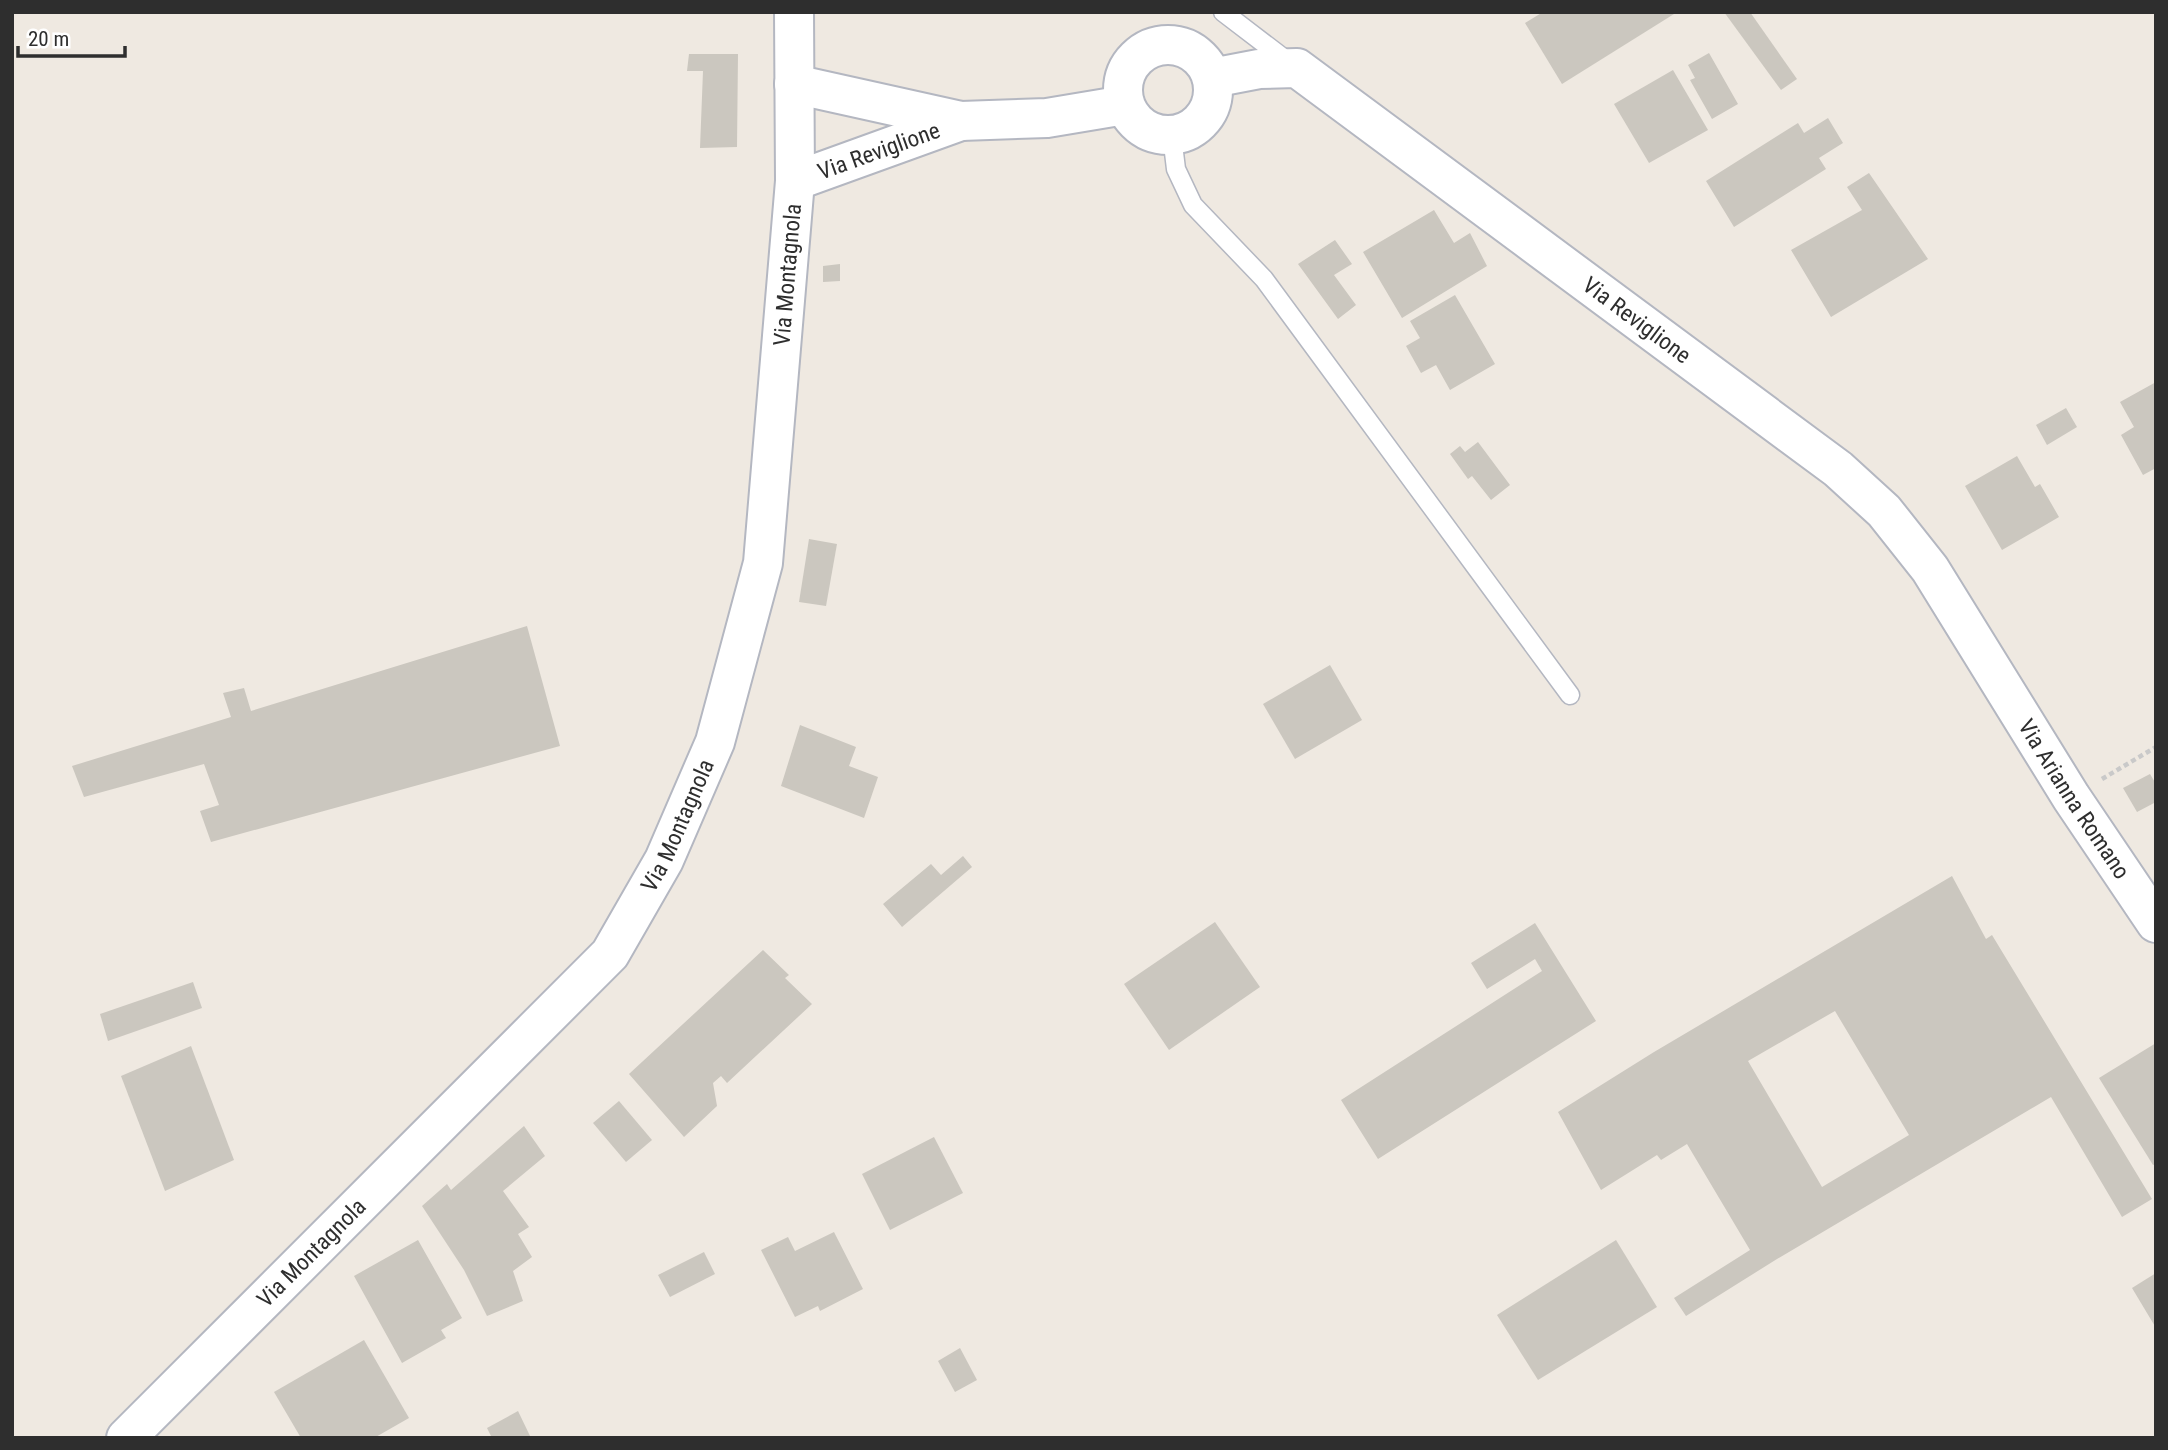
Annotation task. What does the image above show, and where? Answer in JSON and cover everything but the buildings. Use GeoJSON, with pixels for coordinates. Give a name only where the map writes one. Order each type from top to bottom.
{"type":"FeatureCollection","features":[{"type":"Feature","properties":{"kind":"street","name":"Via Montagnola"},"geometry":{"type":"LineString","coordinates":[[126,1438],[610,954],[664,860],[715,742],[763,563],[795,181],[794,12]]}},
{"type":"Feature","properties":{"kind":"street"},"geometry":{"type":"LineString","coordinates":[[1155,47],[1183,47],[1206,65],[1212,78],[1214,91],[1205,116],[1185,133],[1172,136],[1149,132],[1138,125],[1125,105],[1123,90],[1129,70],[1142,53],[1155,47]]}},
{"type":"Feature","properties":{"kind":"street","name":"Via Reviglione"},"geometry":{"type":"LineString","coordinates":[[1297,68],[1838,469],[1884,512],[1930,569],[1997,674]]}},
{"type":"Feature","properties":{"kind":"street"},"geometry":{"type":"LineString","coordinates":[[1212,78],[1259,69],[1297,68]]}},
{"type":"Feature","properties":{"kind":"street","name":"Via Reviglione"},"geometry":{"type":"LineString","coordinates":[[794,84],[961,121],[1047,118],[1125,105]]}},
{"type":"Feature","properties":{"kind":"street","name":"Via Reviglione"},"geometry":{"type":"LineString","coordinates":[[795,181],[961,121]]}},
{"type":"Feature","properties":{"kind":"street","name":"Via Arianna Romano"},"geometry":{"type":"LineString","coordinates":[[1997,674],[2071,797],[2156,923]]}},
{"type":"Feature","properties":{"kind":"lane"},"geometry":{"type":"LineString","coordinates":[[1223,12],[1297,68]]}},
{"type":"Feature","properties":{"kind":"lane"},"geometry":{"type":"LineString","coordinates":[[1172,136],[1177,169],[1193,205],[1264,279],[1570,695]]}},
{"type":"Feature","properties":{"kind":"path"},"geometry":{"type":"LineString","coordinates":[[2071,797],[2156,747]]}}]}
